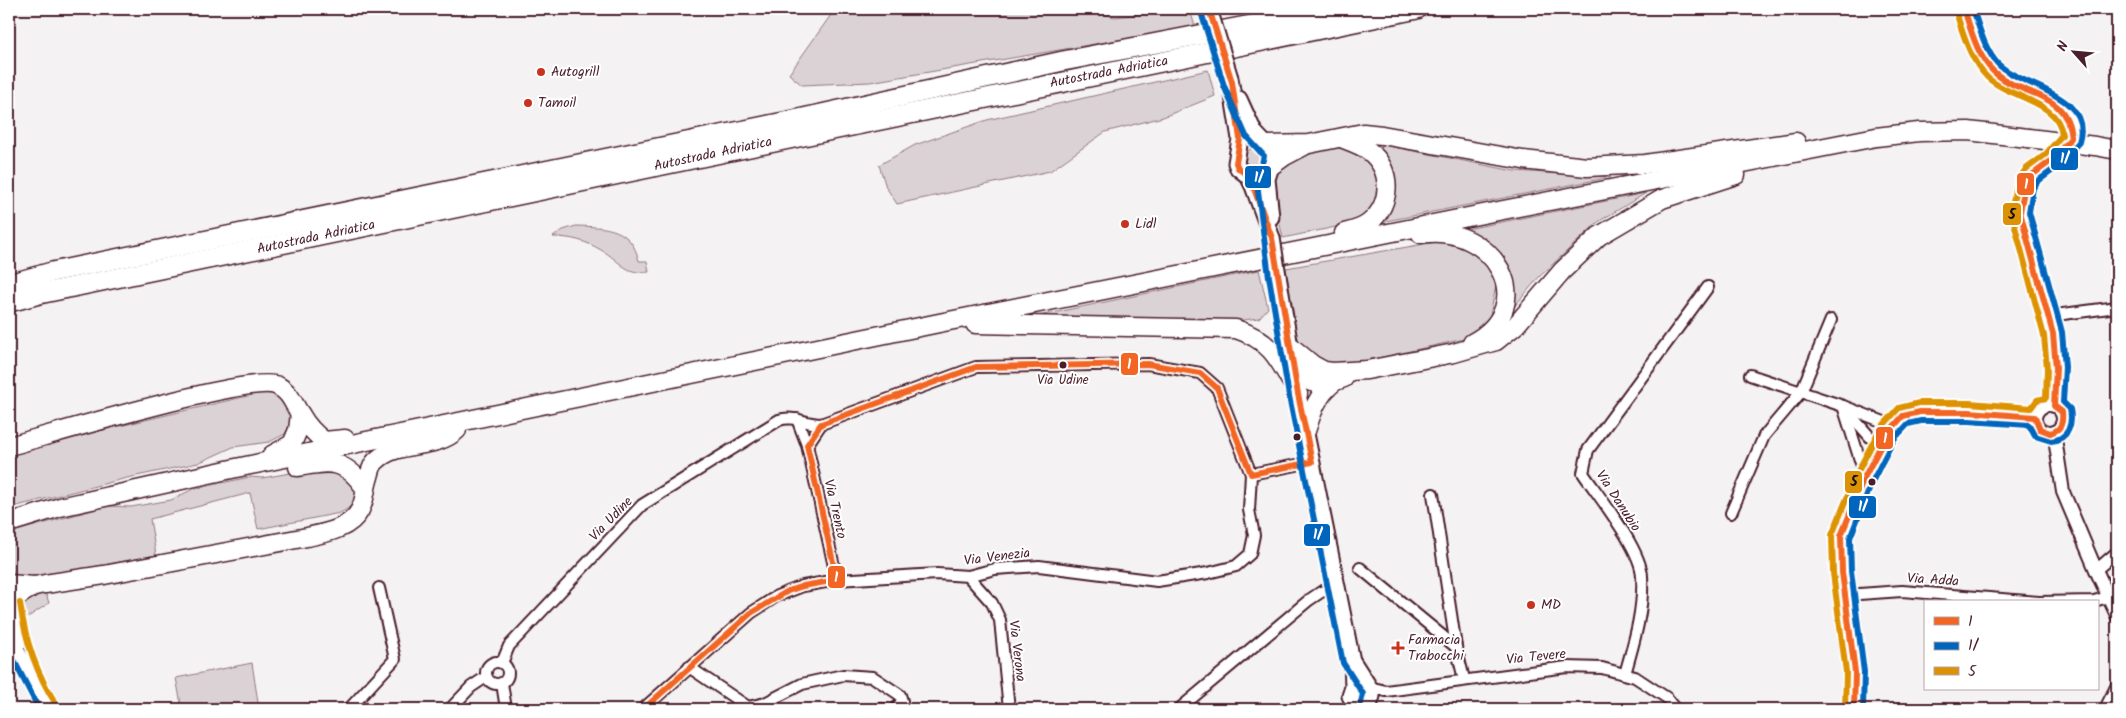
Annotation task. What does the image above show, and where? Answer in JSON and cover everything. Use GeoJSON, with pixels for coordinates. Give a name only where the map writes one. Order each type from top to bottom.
{"type":"FeatureCollection","features":[{"type":"Feature","properties":{"kind":"highway","name":"Autostrada Adriatica"},"geometry":{"type":"LineString","coordinates":[[9,284],[52,272],[718,136],[1063,61],[1335,9]]}},
{"type":"Feature","properties":{"kind":"highway","name":"Autostrada Adriatica"},"geometry":{"type":"LineString","coordinates":[[9,302],[48,292],[1417,9]]}},
{"type":"Feature","properties":{"kind":"highway"},"geometry":{"type":"LineString","coordinates":[[1264,143],[1309,144],[1363,133],[1523,160],[1587,166],[1645,164],[1809,140],[1876,137],[1919,132],[1968,131],[2117,150]]}},
{"type":"Feature","properties":{"kind":"highway"},"geometry":{"type":"LineString","coordinates":[[9,524],[60,506],[236,468],[939,323],[1876,137]]}},
{"type":"Feature","properties":{"kind":"highway"},"geometry":{"type":"LineString","coordinates":[[1290,346],[1313,365],[1324,371],[1333,372],[1366,370],[1454,353],[1496,341],[1516,325],[1562,271],[1599,236],[1662,199],[1727,176],[1862,146],[1876,137]]}},
{"type":"Feature","properties":{"kind":"highway"},"geometry":{"type":"LineString","coordinates":[[1310,249],[1322,238],[1357,230],[1368,224],[1383,207],[1387,192],[1385,174],[1376,158],[1363,147],[1341,138]]}},
{"type":"Feature","properties":{"kind":"highway"},"geometry":{"type":"LineString","coordinates":[[1270,168],[1285,156],[1309,144]]}},
{"type":"Feature","properties":{"kind":"highway"},"geometry":{"type":"LineString","coordinates":[[1354,240],[1378,242],[1432,232],[1466,239],[1480,246],[1490,256],[1500,269],[1506,286],[1505,300],[1499,320],[1485,336],[1454,353]]}},
{"type":"Feature","properties":{"kind":"highway"},"geometry":{"type":"LineString","coordinates":[[939,323],[1236,328],[1253,334],[1269,346],[1298,394]]}},
{"type":"Feature","properties":{"kind":"highway"},"geometry":{"type":"LineString","coordinates":[[1294,372],[1305,381],[1314,383],[1334,382],[1366,370]]}},
{"type":"Feature","properties":{"kind":"highway"},"geometry":{"type":"LineString","coordinates":[[1306,432],[1319,397],[1334,382]]}},
{"type":"Feature","properties":{"kind":"highway"},"geometry":{"type":"LineString","coordinates":[[9,446],[219,390],[256,385],[276,385],[291,396],[312,432],[324,440],[340,440],[373,434],[392,437]]}},
{"type":"Feature","properties":{"kind":"highway"},"geometry":{"type":"LineString","coordinates":[[236,468],[253,460],[279,453],[292,444],[298,430],[300,414]]}},
{"type":"Feature","properties":{"kind":"highway"},"geometry":{"type":"LineString","coordinates":[[10,596],[34,586],[325,534],[352,521],[360,510],[365,488],[374,464],[383,455],[400,448],[451,436],[466,421]]}},
{"type":"Feature","properties":{"kind":"highway"},"geometry":{"type":"LineString","coordinates":[[236,468],[263,474],[319,464],[334,464],[346,467],[365,488]]}},
{"type":"Feature","properties":{"kind":"main road"},"geometry":{"type":"LineString","coordinates":[[1209,9],[1231,80],[1254,132],[1273,154],[1267,191],[1272,238],[1294,372],[1352,661],[1364,698]]}},
{"type":"Feature","properties":{"kind":"main road"},"geometry":{"type":"LineString","coordinates":[[1231,80],[1240,139],[1236,157],[1238,168],[1248,176],[1253,186],[1272,238]]}},
{"type":"Feature","properties":{"kind":"main road"},"geometry":{"type":"LineString","coordinates":[[1237,151],[1240,146],[1250,140],[1264,143]]}},
{"type":"Feature","properties":{"kind":"main road"},"geometry":{"type":"LineString","coordinates":[[1248,176],[1258,177],[1270,168]]}},
{"type":"Feature","properties":{"kind":"street"},"geometry":{"type":"LineString","coordinates":[[1964,9],[1977,48],[1994,72],[2006,81],[2055,104],[2071,123],[2071,138],[2060,152],[2032,174],[2025,185],[2020,212],[2053,334],[2056,368],[2054,406]]}},
{"type":"Feature","properties":{"kind":"street","name":"Via Danubio"},"geometry":{"type":"LineString","coordinates":[[1625,674],[1640,622],[1642,575],[1635,552],[1583,473],[1588,450],[1708,287]]}},
{"type":"Feature","properties":{"kind":"street"},"geometry":{"type":"LineString","coordinates":[[2048,316],[2117,307]]}},
{"type":"Feature","properties":{"kind":"street"},"geometry":{"type":"LineString","coordinates":[[1731,513],[1764,436],[1801,392],[1831,320]]}},
{"type":"Feature","properties":{"kind":"street"},"geometry":{"type":"LineString","coordinates":[[807,445],[821,424],[976,367],[1148,364],[1200,373],[1217,388],[1251,474],[1312,462]]}},
{"type":"Feature","properties":{"kind":"street"},"geometry":{"type":"LineString","coordinates":[[1750,375],[1843,406],[1894,426]]}},
{"type":"Feature","properties":{"kind":"street"},"geometry":{"type":"LineString","coordinates":[[1843,406],[1871,438],[1882,443]]}},
{"type":"Feature","properties":{"kind":"street"},"geometry":{"type":"LineString","coordinates":[[1843,406],[1865,476]]}},
{"type":"Feature","properties":{"kind":"street"},"geometry":{"type":"LineString","coordinates":[[2054,406],[2062,412],[2064,419],[2062,426],[2054,432],[2046,433],[2036,423],[2036,417],[2042,407],[2054,406]]}},
{"type":"Feature","properties":{"kind":"street"},"geometry":{"type":"LineString","coordinates":[[1854,709],[1855,672],[1842,572],[1841,536],[1865,476],[1882,443],[1903,416],[1920,412],[1968,412],[2036,417]]}},
{"type":"Feature","properties":{"kind":"street","name":"Via Udine"},"geometry":{"type":"LineString","coordinates":[[502,663],[509,646],[642,505],[779,420],[786,417],[821,424]]}},
{"type":"Feature","properties":{"kind":"street"},"geometry":{"type":"LineString","coordinates":[[797,419],[807,445]]}},
{"type":"Feature","properties":{"kind":"street"},"geometry":{"type":"LineString","coordinates":[[2054,432],[2063,492],[2117,614]]}},
{"type":"Feature","properties":{"kind":"street","name":"Via Trento"},"geometry":{"type":"LineString","coordinates":[[807,445],[837,580]]}},
{"type":"Feature","properties":{"kind":"street","name":"Via Venezia"},"geometry":{"type":"LineString","coordinates":[[648,708],[736,624],[762,605],[788,591],[803,586],[837,580],[937,574],[968,576],[995,569],[1039,566],[1157,581],[1208,573],[1236,566],[1250,554],[1254,535],[1249,510],[1251,474]]}},
{"type":"Feature","properties":{"kind":"street"},"geometry":{"type":"LineString","coordinates":[[1433,494],[1456,647],[1464,680]]}},
{"type":"Feature","properties":{"kind":"street"},"geometry":{"type":"LineString","coordinates":[[2096,570],[2117,552]]}},
{"type":"Feature","properties":{"kind":"street"},"geometry":{"type":"LineString","coordinates":[[1360,568],[1456,647]]}},
{"type":"Feature","properties":{"kind":"street","name":"Via Verona"},"geometry":{"type":"LineString","coordinates":[[968,576],[992,603],[1000,620],[1009,709]]}},
{"type":"Feature","properties":{"kind":"street"},"geometry":{"type":"LineString","coordinates":[[1179,709],[1309,600],[1320,592],[1337,585]]}},
{"type":"Feature","properties":{"kind":"street"},"geometry":{"type":"LineString","coordinates":[[349,709],[395,659],[379,588]]}},
{"type":"Feature","properties":{"kind":"street","name":"Via Adda"},"geometry":{"type":"LineString","coordinates":[[1845,595],[1902,591],[2014,600]]}},
{"type":"Feature","properties":{"kind":"street"},"geometry":{"type":"LineString","coordinates":[[10,596],[22,654]]}},
{"type":"Feature","properties":{"kind":"street","name":"Via Adda"},"geometry":{"type":"LineString","coordinates":[[2098,600],[2108,597]]}},
{"type":"Feature","properties":{"kind":"street"},"geometry":{"type":"LineString","coordinates":[[9,634],[22,654],[34,682],[49,709]]}},
{"type":"Feature","properties":{"kind":"street","name":"Via Udine"},"geometry":{"type":"LineString","coordinates":[[450,709],[471,687],[486,677],[488,666],[494,662],[502,663],[508,671],[507,678],[502,683],[506,709]]}},
{"type":"Feature","properties":{"kind":"street","name":"Via Tevere"},"geometry":{"type":"LineString","coordinates":[[1364,698],[1386,691],[1567,667],[1602,668],[1635,677],[1667,698],[1676,709]]}},
{"type":"Feature","properties":{"kind":"street"},"geometry":{"type":"LineString","coordinates":[[689,668],[748,707],[765,703],[802,684],[843,675],[873,677],[900,696],[902,701],[896,709]]}},
{"type":"Feature","properties":{"kind":"street"},"geometry":{"type":"LineString","coordinates":[[486,677],[493,684],[502,683]]}},
{"type":"Feature","properties":{"kind":"street"},"geometry":{"type":"LineString","coordinates":[[2106,709],[2117,687]]}},
{"type":"Feature","properties":{"kind":"shaded area"},"geometry":{"type":"Polygon","coordinates":[[[850,9],[1079,9],[1115,17],[1190,9],[1195,27],[870,82],[802,85],[789,74],[833,12],[850,9]]]}},
{"type":"Feature","properties":{"kind":"shaded area"},"geometry":{"type":"Polygon","coordinates":[[[1208,70],[1215,96],[1163,117],[1105,132],[1050,171],[897,204],[886,187],[879,165],[915,145],[987,120],[1208,70]]]}},
{"type":"Feature","properties":{"kind":"shaded area"},"geometry":{"type":"Polygon","coordinates":[[[1369,142],[1514,171],[1611,177],[1381,222],[1391,201],[1369,142]]]}},
{"type":"Feature","properties":{"kind":"shaded area"},"geometry":{"type":"Polygon","coordinates":[[[1348,147],[1372,160],[1381,188],[1377,204],[1364,219],[1350,224],[1283,238],[1272,189],[1277,167],[1313,149],[1348,147]]]}},
{"type":"Feature","properties":{"kind":"shaded area"},"geometry":{"type":"Polygon","coordinates":[[[1251,148],[1259,148],[1266,155],[1266,163],[1259,170],[1251,170],[1244,163],[1244,155],[1251,148]]]}},
{"type":"Feature","properties":{"kind":"shaded area"},"geometry":{"type":"Polygon","coordinates":[[[1646,193],[1598,222],[1539,277],[1498,326],[1511,297],[1462,230],[1646,193]]]}},
{"type":"Feature","properties":{"kind":"shaded area"},"geometry":{"type":"Polygon","coordinates":[[[576,226],[598,227],[624,235],[630,241],[639,261],[647,261],[649,272],[628,269],[607,254],[584,242],[553,237],[563,230],[576,226]]]}},
{"type":"Feature","properties":{"kind":"shaded area"},"geometry":{"type":"Polygon","coordinates":[[[1442,241],[1467,246],[1482,258],[1492,270],[1496,286],[1489,320],[1464,339],[1338,367],[1326,365],[1301,346],[1296,333],[1286,268],[1442,241]]]}},
{"type":"Feature","properties":{"kind":"shaded area"},"geometry":{"type":"Polygon","coordinates":[[[1259,270],[1268,308],[1259,318],[1236,321],[1033,317],[1259,270]]]}},
{"type":"Feature","properties":{"kind":"shaded area"},"geometry":{"type":"Polygon","coordinates":[[[269,391],[282,396],[292,406],[292,421],[285,434],[269,442],[233,447],[198,463],[127,478],[9,508],[9,452],[269,391]]]}},
{"type":"Feature","properties":{"kind":"shaded area"},"geometry":{"type":"Polygon","coordinates":[[[324,467],[338,468],[357,489],[353,504],[340,513],[258,529],[250,493],[150,519],[156,555],[24,580],[12,570],[8,560],[9,533],[107,506],[131,507],[171,500],[193,489],[250,477],[262,478],[324,467]]]}},
{"type":"Feature","properties":{"kind":"shaded area"},"geometry":{"type":"Polygon","coordinates":[[[45,591],[49,603],[25,619],[25,608],[28,601],[34,595],[45,591]]]}},
{"type":"Feature","properties":{"kind":"shaded area"},"geometry":{"type":"Polygon","coordinates":[[[252,663],[259,709],[182,709],[176,678],[252,663]]]}},
{"type":"Feature","properties":{"kind":"transit line","name":"1"},"geometry":{"type":"LineString","coordinates":[[652,709],[648,705],[751,613],[788,591],[803,586],[837,580],[807,445],[821,424],[976,367],[1148,364],[1200,373],[1217,388],[1251,474],[1312,462],[1298,394],[1272,238],[1253,186],[1248,176],[1238,168],[1236,163],[1240,139],[1232,82],[1209,9]]}},
{"type":"Feature","properties":{"kind":"transit line","name":"1"},"geometry":{"type":"LineString","coordinates":[[1854,709],[1855,672],[1842,572],[1841,536],[1865,476],[1887,434],[1903,416],[1920,412],[1969,412],[2035,417],[2040,429],[2050,433],[2057,430],[2062,422],[2062,412],[2054,406],[2056,368],[2053,334],[2020,212],[2025,185],[2032,175],[2051,161],[2071,138],[2068,122],[2062,111],[2053,103],[2017,87],[1988,66],[1979,51],[1964,9]]}},
{"type":"Feature","properties":{"kind":"transit line","name":"1/"},"geometry":{"type":"LineString","coordinates":[[1863,709],[1864,672],[1851,571],[1850,538],[1873,480],[1894,439],[1908,424],[1921,421],[1969,421],[2029,425],[2035,436],[2051,441],[2057,440],[2066,434],[2071,420],[2070,409],[2063,402],[2065,367],[2062,332],[2029,212],[2033,188],[2038,181],[2057,167],[2079,142],[2081,126],[2076,113],[2066,103],[2053,94],[2010,73],[1999,65],[1986,46],[1973,9]]}},
{"type":"Feature","properties":{"kind":"transit line","name":"1/"},"geometry":{"type":"LineString","coordinates":[[1201,12],[1224,86],[1246,136],[1264,156],[1258,177],[1258,191],[1269,277],[1289,396],[1343,663],[1363,694],[1360,707]]}},
{"type":"Feature","properties":{"kind":"transit line","name":"5"},"geometry":{"type":"LineString","coordinates":[[1845,709],[1846,672],[1833,573],[1832,535],[1857,473],[1880,429],[1899,408],[1919,403],[1970,403],[2031,408],[2037,400],[2046,398],[2047,368],[2044,336],[2011,211],[2018,180],[2026,169],[2045,155],[2062,135],[2059,124],[2043,107],[2007,90],[1987,77],[1976,63],[1961,29],[1956,12]]}},
{"type":"Feature","properties":{"kind":"transit line","name":"5"},"geometry":{"type":"LineString","coordinates":[[20,603],[32,656],[56,704]]}},
{"type":"Feature","properties":{"kind":"transit line","name":"1/"},"geometry":{"type":"LineString","coordinates":[[9,651],[39,709]]}},
{"type":"Feature","properties":{"kind":"place","name":"Autogrill"},"geometry":{"type":"Point","coordinates":[541,72]}},
{"type":"Feature","properties":{"kind":"place","name":"Tamoil"},"geometry":{"type":"Point","coordinates":[528,103]}},
{"type":"Feature","properties":{"kind":"place","name":"Lidl"},"geometry":{"type":"Point","coordinates":[1125,224]}},
{"type":"Feature","properties":{"kind":"place","name":"Via Udine"},"geometry":{"type":"Point","coordinates":[1063,365]}},
{"type":"Feature","properties":{"kind":"place","name":"MD"},"geometry":{"type":"Point","coordinates":[1531,605]}},
{"type":"Feature","properties":{"kind":"place","name":"Farmacia Trabocchi"},"geometry":{"type":"Point","coordinates":[1398,648]}}]}
